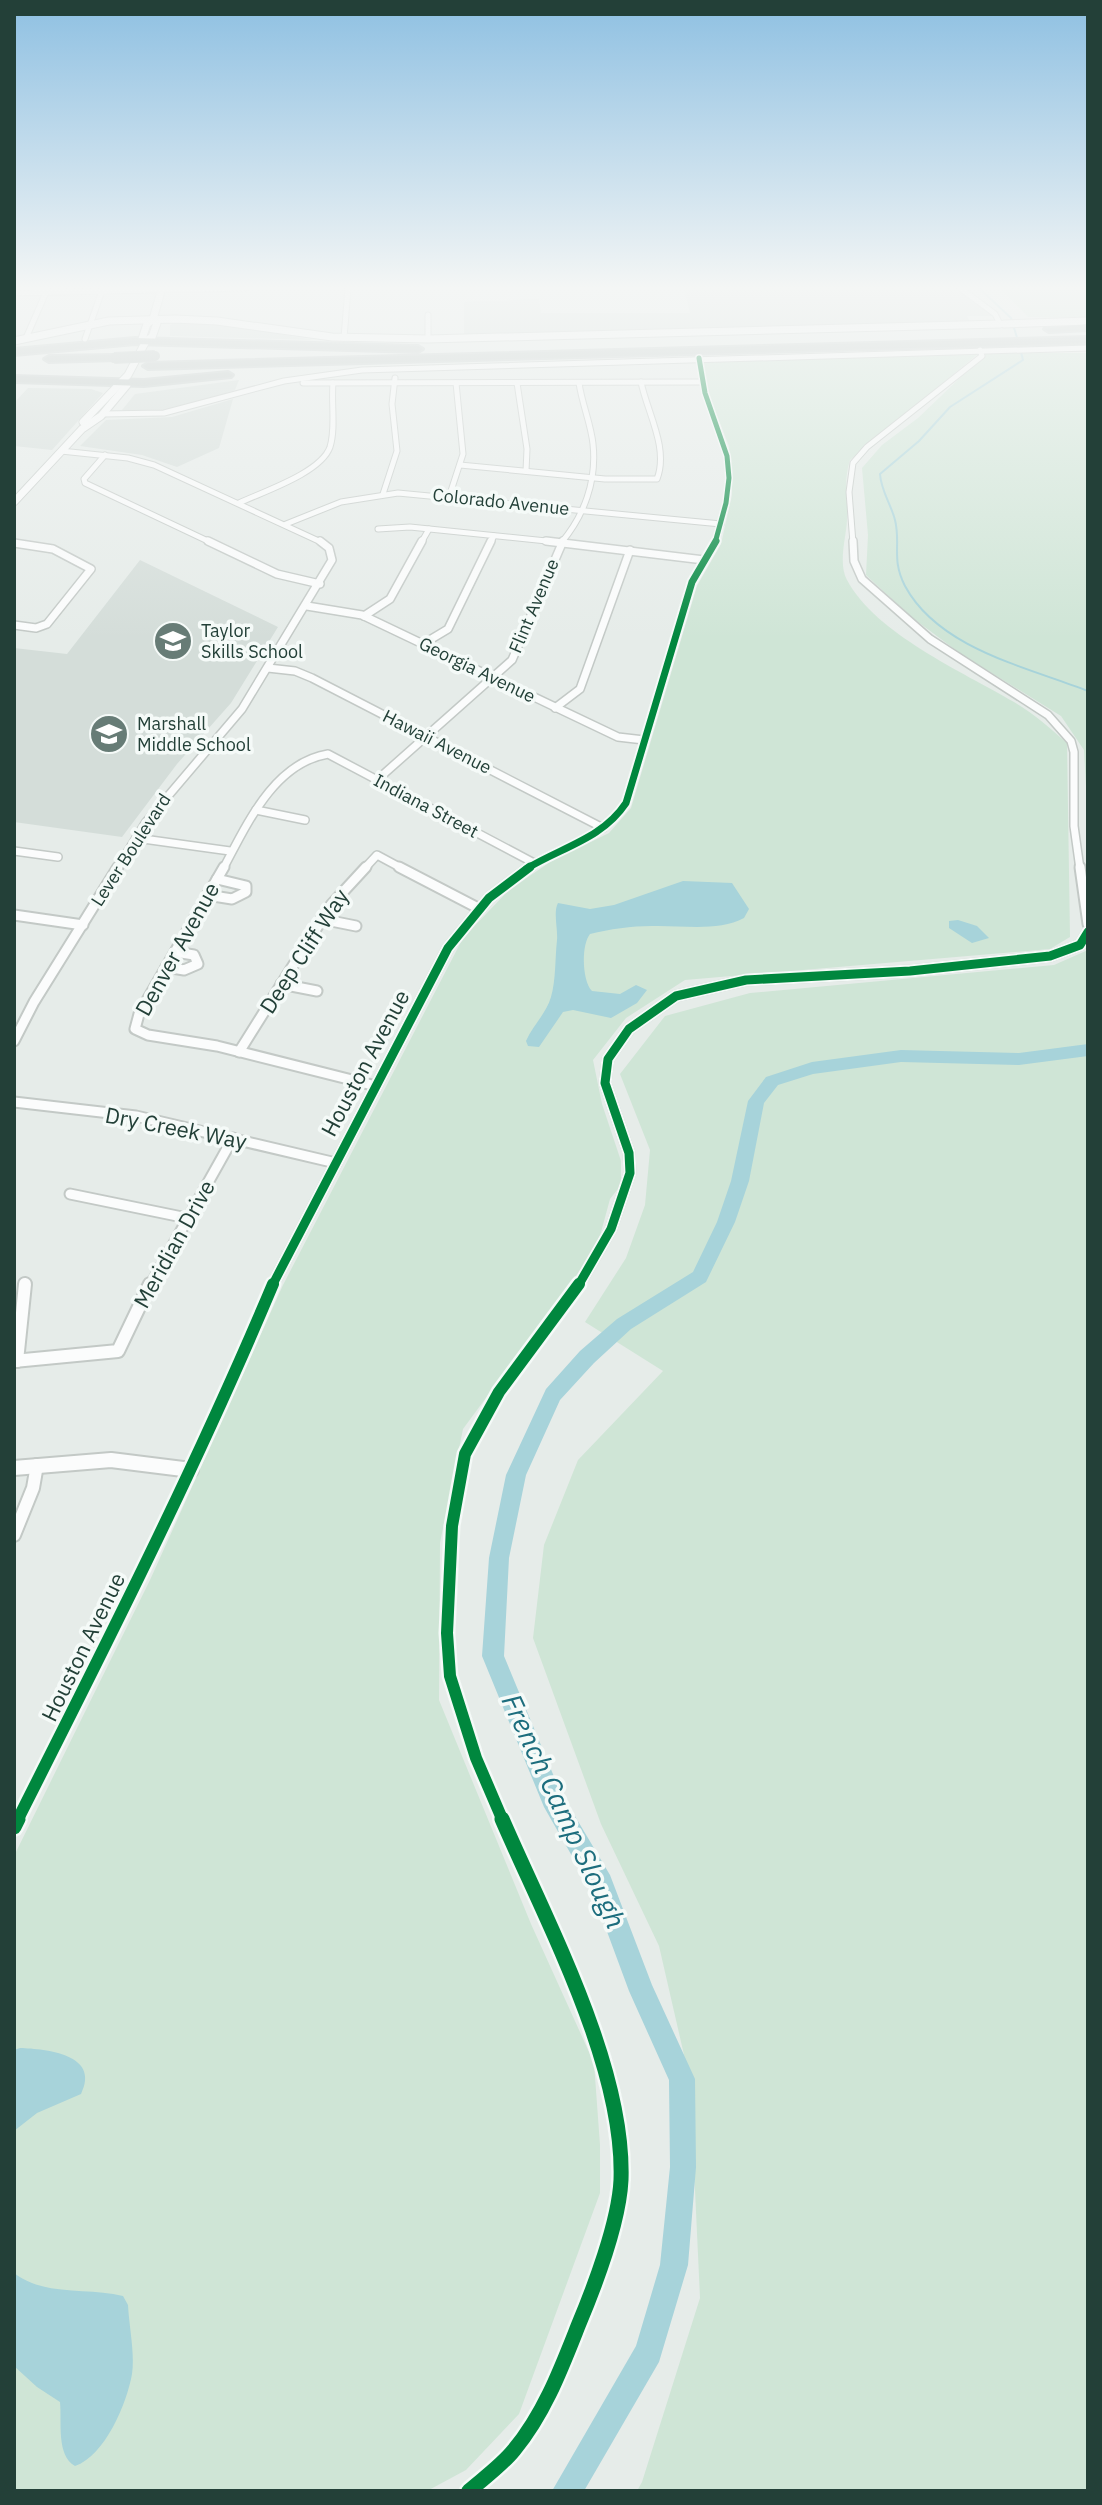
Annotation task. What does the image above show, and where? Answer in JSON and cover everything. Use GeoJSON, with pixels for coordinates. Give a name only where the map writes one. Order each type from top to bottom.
{"type":"FeatureCollection","features":[{"type":"Feature","properties":{"kind":"street"},"geometry":{"type":"LineString","coordinates":[[14,502],[98,405]]}},
{"type":"Feature","properties":{"kind":"street"},"geometry":{"type":"LineString","coordinates":[[99,405],[102,414]]}},
{"type":"Feature","properties":{"kind":"street"},"geometry":{"type":"LineString","coordinates":[[83,425],[90,426],[110,405]]}},
{"type":"Feature","properties":{"kind":"street"},"geometry":{"type":"LineString","coordinates":[[102,414],[136,417],[168,415],[202,405]]}},
{"type":"Feature","properties":{"kind":"street"},"geometry":{"type":"LineString","coordinates":[[239,503],[304,471],[325,456],[330,446],[332,405]]}},
{"type":"Feature","properties":{"kind":"street"},"geometry":{"type":"LineString","coordinates":[[383,494],[397,451],[392,405]]}},
{"type":"Feature","properties":{"kind":"street"},"geometry":{"type":"LineString","coordinates":[[449,497],[463,448],[456,405]]}},
{"type":"Feature","properties":{"kind":"street"},"geometry":{"type":"LineString","coordinates":[[519,405],[528,446],[526,471]]}},
{"type":"Feature","properties":{"kind":"street","name":"Flint Avenue"},"geometry":{"type":"LineString","coordinates":[[377,780],[512,660],[561,543],[576,525],[593,478],[593,444],[582,405]]}},
{"type":"Feature","properties":{"kind":"street"},"geometry":{"type":"LineString","coordinates":[[460,465],[593,478],[657,479],[661,472],[658,442],[647,405]]}},
{"type":"Feature","properties":{"kind":"street","name":"Houston Avenue"},"geometry":{"type":"LineString","coordinates":[[15,1821],[191,1470],[277,1275],[448,948],[478,908],[503,885],[534,863],[603,828],[617,817],[626,803],[692,582],[716,541],[728,492],[727,456],[710,405]]}},
{"type":"Feature","properties":{"kind":"street"},"geometry":{"type":"LineString","coordinates":[[920,405],[867,447],[853,463],[849,492],[854,561],[866,584],[914,627],[945,650],[1033,704],[1067,735],[1074,752],[1074,826],[1088,924]]}},
{"type":"Feature","properties":{"kind":"street","name":"Lever Boulevard"},"geometry":{"type":"LineString","coordinates":[[14,1041],[16,1030],[136,838],[163,799],[242,709],[332,564],[330,550],[319,540],[154,465],[105,455],[61,451]]}},
{"type":"Feature","properties":{"kind":"street"},"geometry":{"type":"LineString","coordinates":[[105,455],[84,479],[85,483],[277,574],[320,584]]}},
{"type":"Feature","properties":{"kind":"street","name":"Colorado Avenue"},"geometry":{"type":"LineString","coordinates":[[286,524],[334,504],[383,494],[449,497],[721,524]]}},
{"type":"Feature","properties":{"kind":"street"},"geometry":{"type":"LineString","coordinates":[[378,529],[429,529],[704,560]]}},
{"type":"Feature","properties":{"kind":"street"},"geometry":{"type":"LineString","coordinates":[[364,616],[390,599],[429,529]]}},
{"type":"Feature","properties":{"kind":"street"},"geometry":{"type":"LineString","coordinates":[[423,644],[448,629],[494,536]]}},
{"type":"Feature","properties":{"kind":"street"},"geometry":{"type":"LineString","coordinates":[[14,543],[53,549],[91,569],[47,624],[36,628],[14,625]]}},
{"type":"Feature","properties":{"kind":"street"},"geometry":{"type":"LineString","coordinates":[[555,708],[580,689],[630,550]]}},
{"type":"Feature","properties":{"kind":"street","name":"Georgia Avenue"},"geometry":{"type":"LineString","coordinates":[[307,606],[364,616],[618,737],[644,740]]}},
{"type":"Feature","properties":{"kind":"street","name":"Hawaii Avenue"},"geometry":{"type":"LineString","coordinates":[[268,668],[298,672],[603,828]]}},
{"type":"Feature","properties":{"kind":"street","name":"Indiana Street"},"geometry":{"type":"LineString","coordinates":[[317,754],[331,755],[534,863]]}},
{"type":"Feature","properties":{"kind":"street","name":"Denver Avenue"},"geometry":{"type":"LineString","coordinates":[[317,754],[276,786],[256,810],[136,1021],[137,1031],[239,1052],[376,1086]]}},
{"type":"Feature","properties":{"kind":"street"},"geometry":{"type":"LineString","coordinates":[[256,810],[305,820]]}},
{"type":"Feature","properties":{"kind":"street"},"geometry":{"type":"LineString","coordinates":[[136,838],[230,851]]}},
{"type":"Feature","properties":{"kind":"street"},"geometry":{"type":"LineString","coordinates":[[14,851],[58,857]]}},
{"type":"Feature","properties":{"kind":"street","name":"Deep Cliff Way"},"geometry":{"type":"LineString","coordinates":[[239,1052],[321,919],[345,887],[377,855],[478,908]]}},
{"type":"Feature","properties":{"kind":"street"},"geometry":{"type":"LineString","coordinates":[[207,895],[232,899],[246,892],[246,886],[241,883],[217,879]]}},
{"type":"Feature","properties":{"kind":"street"},"geometry":{"type":"LineString","coordinates":[[14,915],[83,925]]}},
{"type":"Feature","properties":{"kind":"street"},"geometry":{"type":"LineString","coordinates":[[321,919],[356,926]]}},
{"type":"Feature","properties":{"kind":"street"},"geometry":{"type":"LineString","coordinates":[[469,2491],[514,2451],[549,2397],[588,2303],[615,2215],[621,2184],[621,2136],[606,2070],[568,1971],[476,1758],[450,1676],[447,1633],[452,1520],[465,1454],[499,1392],[566,1304],[600,1251],[621,1204],[630,1173],[626,1143],[605,1083],[610,1054],[635,1023],[676,996],[746,980],[873,974],[1050,956],[1080,945],[1088,932]]}},
{"type":"Feature","properties":{"kind":"street"},"geometry":{"type":"LineString","coordinates":[[166,967],[184,970],[198,964],[194,955],[175,952]]}},
{"type":"Feature","properties":{"kind":"street"},"geometry":{"type":"LineString","coordinates":[[281,984],[317,991]]}},
{"type":"Feature","properties":{"kind":"street","name":"Dry Creek Way"},"geometry":{"type":"LineString","coordinates":[[14,1102],[192,1127],[336,1163]]}},
{"type":"Feature","properties":{"kind":"street","name":"Meridian Drive"},"geometry":{"type":"LineString","coordinates":[[15,1361],[118,1351],[187,1218],[233,1138]]}},
{"type":"Feature","properties":{"kind":"street"},"geometry":{"type":"LineString","coordinates":[[70,1194],[187,1218]]}},
{"type":"Feature","properties":{"kind":"street"},"geometry":{"type":"LineString","coordinates":[[15,1361],[25,1284]]}},
{"type":"Feature","properties":{"kind":"street"},"geometry":{"type":"LineString","coordinates":[[14,1468],[111,1460],[191,1470]]}},
{"type":"Feature","properties":{"kind":"street"},"geometry":{"type":"LineString","coordinates":[[14,1535],[33,1488],[37,1465]]}},
{"type":"Feature","properties":{"kind":"shaded area"},"geometry":{"type":"Polygon","coordinates":[[[14,405],[92,405],[52,450],[14,446],[14,405]]]}},
{"type":"Feature","properties":{"kind":"shaded area"},"geometry":{"type":"Polygon","coordinates":[[[126,405],[191,405],[127,414],[122,410],[126,405]]]}},
{"type":"Feature","properties":{"kind":"shaded area"},"geometry":{"type":"Polygon","coordinates":[[[213,405],[231,405],[219,448],[177,467],[142,455],[80,446],[106,420],[172,417],[213,405]]]}},
{"type":"Feature","properties":{"kind":"shaded area"},"geometry":{"type":"Polygon","coordinates":[[[140,560],[278,627],[231,703],[177,764],[122,837],[14,822],[14,648],[67,654],[140,560]]]}},
{"type":"Feature","properties":{"kind":"green space"},"geometry":{"type":"Polygon","coordinates":[[[713,405],[916,405],[850,460],[846,483],[844,573],[860,600],[878,618],[922,650],[1021,706],[1067,743],[1070,937],[1050,949],[685,980],[626,1018],[593,1060],[602,1104],[621,1161],[621,1185],[610,1199],[597,1247],[463,1429],[440,1543],[439,1700],[531,1924],[594,2063],[600,2193],[519,2414],[466,2470],[427,2491],[14,2491],[14,1856],[150,1580],[283,1285],[463,938],[508,891],[550,862],[609,833],[631,808],[697,586],[721,544],[732,495],[729,446],[713,405]]]}},
{"type":"Feature","properties":{"kind":"green space"},"geometry":{"type":"Polygon","coordinates":[[[932,405],[1088,405],[1088,823],[1084,750],[1061,716],[961,654],[910,616],[866,575],[868,535],[862,468],[882,445],[932,405]]]}},
{"type":"Feature","properties":{"kind":"green space"},"geometry":{"type":"Polygon","coordinates":[[[1088,950],[1088,2491],[637,2491],[700,2298],[690,2081],[659,1946],[601,1824],[533,1638],[544,1545],[578,1460],[663,1371],[585,1322],[626,1258],[645,1205],[650,1150],[620,1074],[665,1016],[750,993],[1054,965],[1088,950]]]}},
{"type":"Feature","properties":{"kind":"water"},"geometry":{"type":"Polygon","coordinates":[[[683,881],[732,883],[749,909],[744,918],[723,925],[636,927],[590,934],[585,946],[584,963],[586,979],[592,991],[620,994],[636,985],[647,990],[637,1003],[611,1018],[573,1010],[563,1012],[539,1047],[528,1046],[526,1041],[546,1009],[553,990],[558,903],[590,909],[614,905],[683,881]]]}},
{"type":"Feature","properties":{"kind":"water"},"geometry":{"type":"Polygon","coordinates":[[[958,920],[977,926],[989,938],[972,943],[949,928],[949,921],[958,920]]]}},
{"type":"Feature","properties":{"kind":"water"},"geometry":{"type":"Polygon","coordinates":[[[20,2048],[68,2056],[84,2070],[85,2081],[81,2094],[37,2113],[14,2131],[14,2050],[20,2048]]]}},
{"type":"Feature","properties":{"kind":"water"},"geometry":{"type":"Polygon","coordinates":[[[14,2273],[26,2281],[53,2288],[123,2296],[128,2305],[133,2366],[125,2399],[105,2440],[86,2460],[75,2466],[62,2446],[60,2402],[14,2366],[14,2273]]]}},
{"type":"Feature","properties":{"kind":"waterway"},"geometry":{"type":"LineString","coordinates":[[953,405],[919,441],[880,474],[895,520],[897,560],[905,586],[920,608],[939,626],[962,641],[1012,664],[1088,691]]}},
{"type":"Feature","properties":{"kind":"waterway","name":"French Camp Slough"},"geometry":{"type":"LineString","coordinates":[[567,2491],[649,2352],[674,2265],[683,2167],[682,2079],[642,1991],[601,1884],[552,1799],[493,1656],[499,1558],[516,1475],[553,1395],[587,1357],[624,1324],[700,1277],[726,1222],[740,1181],[756,1101],[772,1081],[812,1068],[901,1056],[1019,1059],[1088,1050]]}},
{"type":"Feature","properties":{"kind":"cycle path"},"geometry":{"type":"LineString","coordinates":[[14,1827],[145,1568],[224,1400],[277,1275],[448,948],[471,916],[498,889],[532,865],[593,836],[618,816],[626,803],[692,582],[716,541],[726,503],[729,478],[727,456],[709,405]]}},
{"type":"Feature","properties":{"kind":"cycle path"},"geometry":{"type":"LineString","coordinates":[[469,2491],[514,2451],[549,2397],[588,2303],[615,2215],[621,2184],[621,2136],[606,2070],[568,1971],[476,1758],[450,1676],[447,1633],[452,1526],[465,1454],[499,1392],[566,1304],[600,1251],[630,1173],[629,1153],[605,1083],[608,1059],[629,1029],[676,996],[746,980],[910,971],[1050,956],[1080,945],[1088,932]]}},
{"type":"Feature","properties":{"kind":"place","name":"Taylor Skills School"},"geometry":{"type":"Point","coordinates":[173,641]}},
{"type":"Feature","properties":{"kind":"place","name":"Marshall Middle School"},"geometry":{"type":"Point","coordinates":[109,734]}}]}
